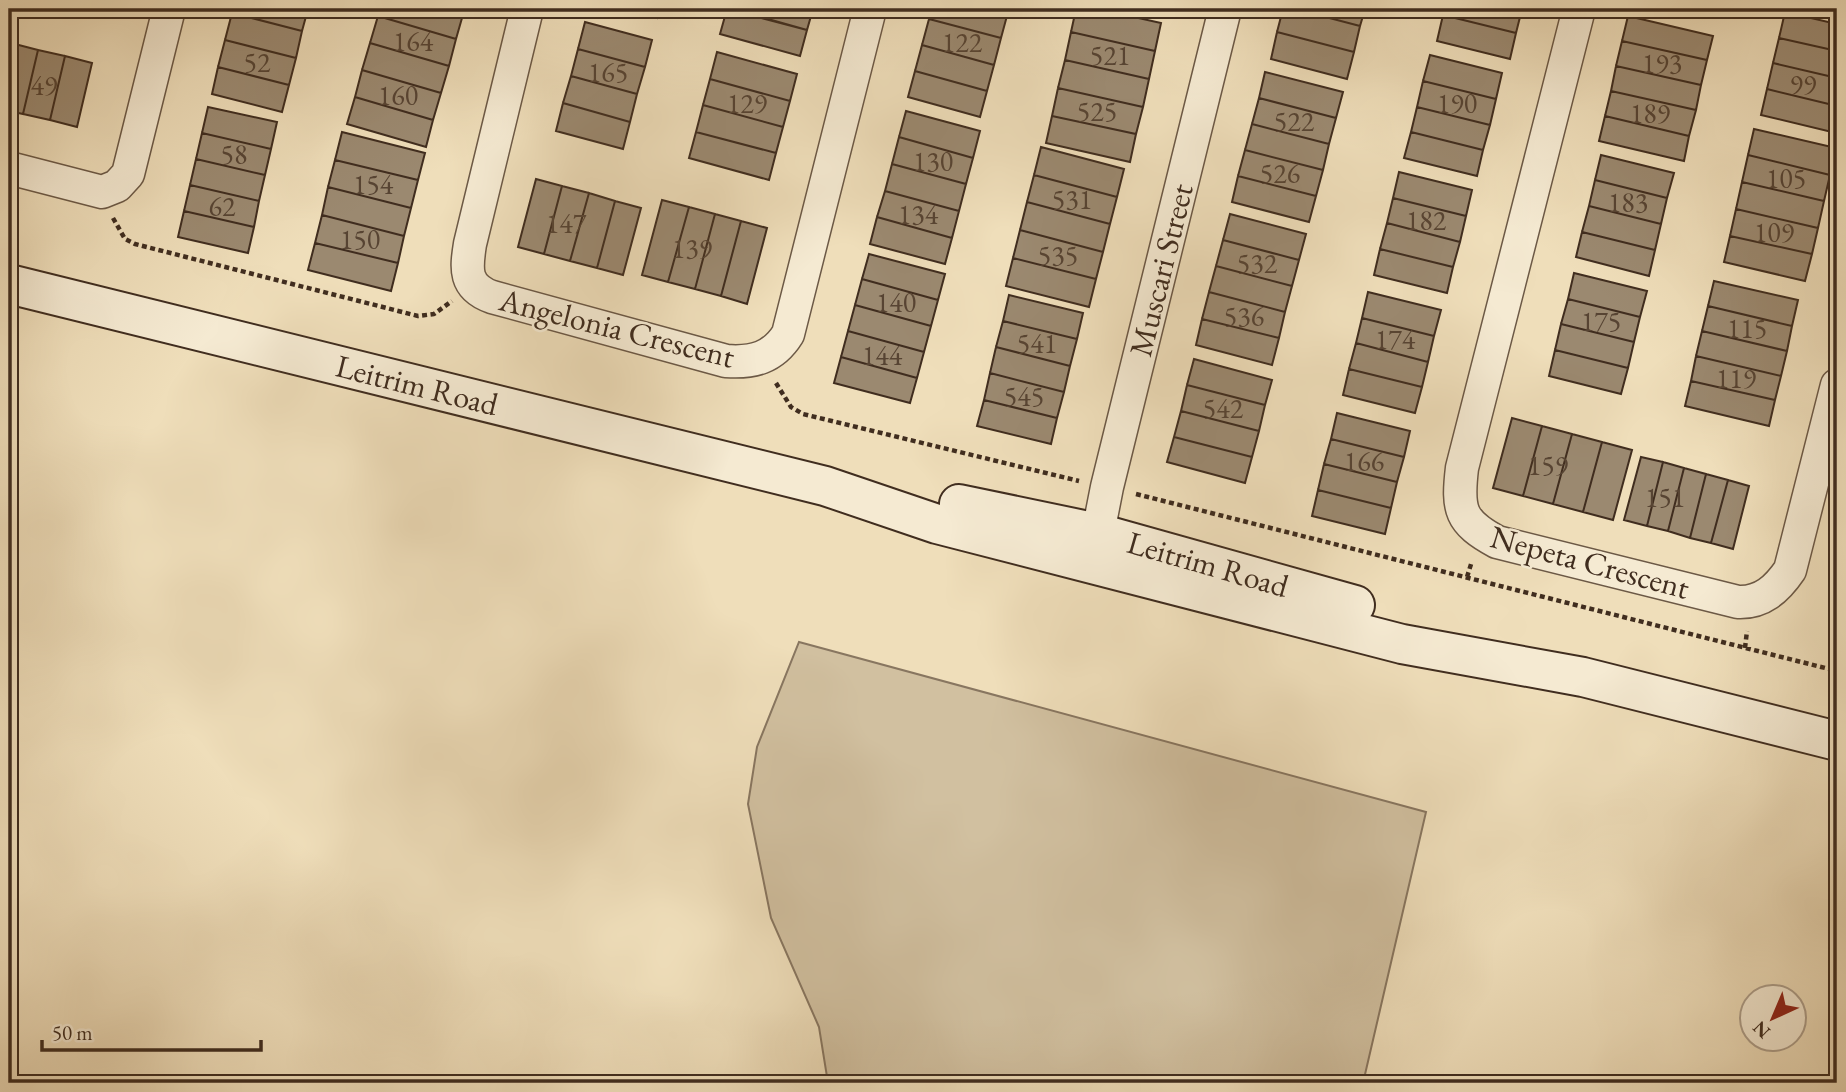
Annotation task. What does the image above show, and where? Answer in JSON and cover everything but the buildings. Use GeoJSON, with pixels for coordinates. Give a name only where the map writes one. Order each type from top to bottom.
{"type":"FeatureCollection","features":[{"type":"Feature","properties":{"kind":"main road","name":"Leitrim Road"},"geometry":{"type":"LineString","coordinates":[[9,284],[825,486],[937,524],[1389,640],[1583,677],[1837,741]]}},
{"type":"Feature","properties":{"kind":"main road","name":"Leitrim Road"},"geometry":{"type":"LineString","coordinates":[[825,486],[941,501],[1098,533],[1408,620],[1583,677]]}},
{"type":"Feature","properties":{"kind":"street"},"geometry":{"type":"LineString","coordinates":[[9,168],[102,192],[117,186],[128,174],[169,9]]}},
{"type":"Feature","properties":{"kind":"street","name":"Angelonia Crescent"},"geometry":{"type":"LineString","coordinates":[[527,9],[470,244],[467,271],[472,285],[480,293],[492,297],[726,361],[746,362],[762,358],[781,345],[788,334],[870,9]]}},
{"type":"Feature","properties":{"kind":"street","name":"Muscari Street"},"geometry":{"type":"LineString","coordinates":[[1098,533],[1225,9]]}},
{"type":"Feature","properties":{"kind":"street","name":"Nepeta Crescent"},"geometry":{"type":"LineString","coordinates":[[1579,9],[1462,468],[1459,490],[1465,519],[1476,531],[1497,542],[1738,602],[1751,602],[1771,592],[1790,569],[1837,385]]}},
{"type":"Feature","properties":{"kind":"path"},"geometry":{"type":"LineString","coordinates":[[102,192],[116,226],[125,239],[135,244],[404,313],[418,316],[434,314],[472,285]]}},
{"type":"Feature","properties":{"kind":"path"},"geometry":{"type":"LineString","coordinates":[[762,358],[783,397],[797,412],[1107,487],[1837,671]]}},
{"type":"Feature","properties":{"kind":"shaded area"},"geometry":{"type":"Polygon","coordinates":[[[799,642],[1426,812],[1363,1083],[828,1083],[819,1027],[771,918],[748,804],[757,747],[799,642]]]}}]}
